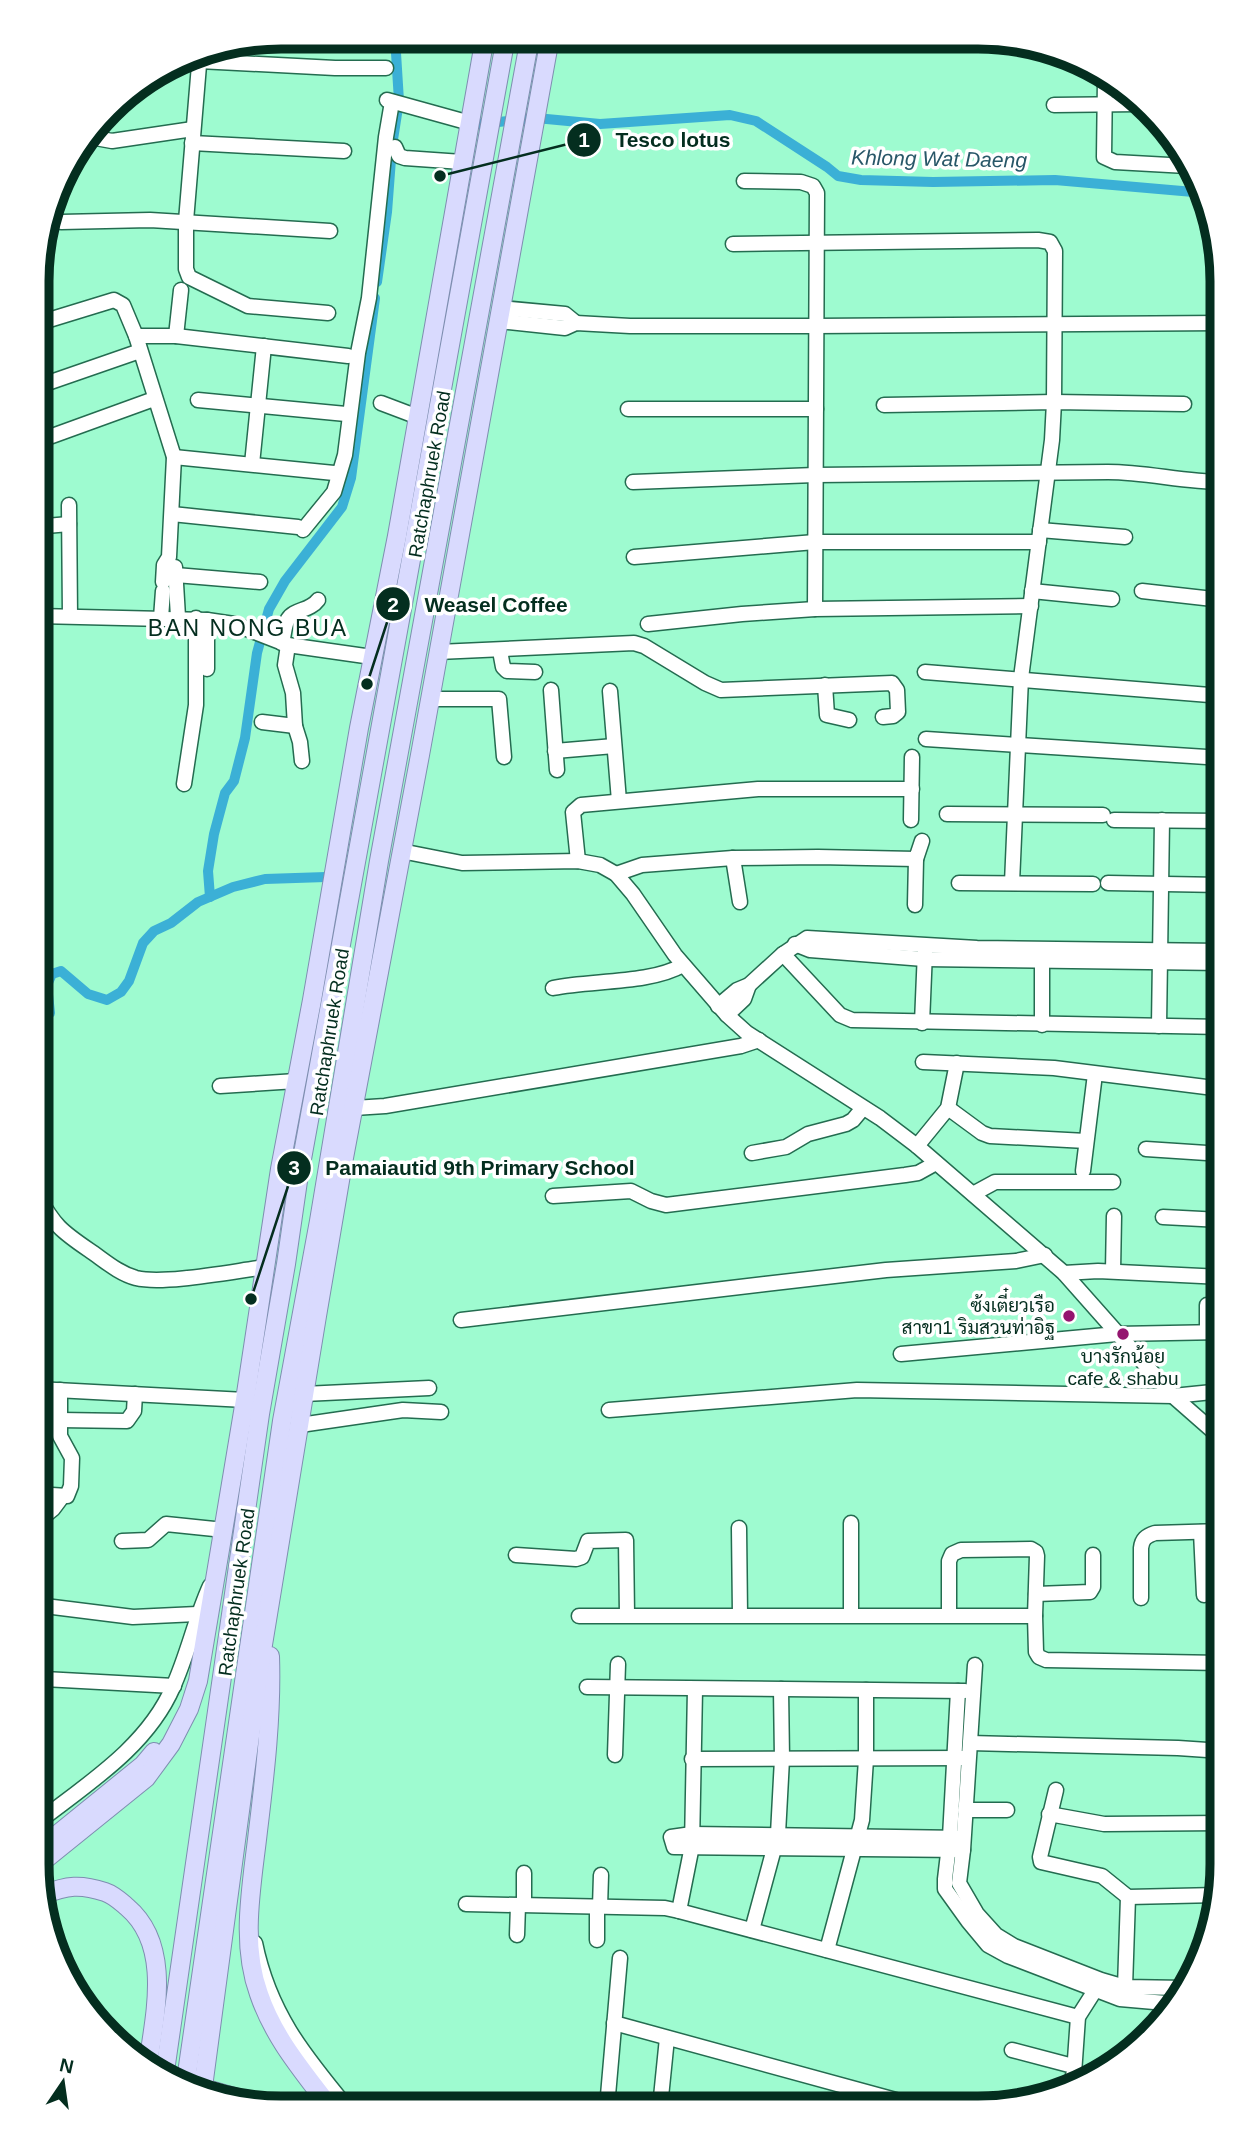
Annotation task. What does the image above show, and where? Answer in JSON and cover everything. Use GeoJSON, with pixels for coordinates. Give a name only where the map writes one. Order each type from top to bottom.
{"type":"FeatureCollection","features":[{"type":"Feature","properties":{"kind":"main road","name":"Ratchaphruek Road"},"geometry":{"type":"LineString","coordinates":[[279,1183],[483,49]]}},
{"type":"Feature","properties":{"kind":"main road","name":"Ratchaphruek Road"},"geometry":{"type":"LineString","coordinates":[[166,2065],[258,1428],[310,1108],[504,49]]}},
{"type":"Feature","properties":{"kind":"main road","name":"Ratchaphruek Road"},"geometry":{"type":"LineString","coordinates":[[187,2076],[221,1891],[282,1421],[319,1221],[379,861],[528,49]]}},
{"type":"Feature","properties":{"kind":"main road","name":"Ratchaphruek Road"},"geometry":{"type":"LineString","coordinates":[[343,1163],[548,49]]}},
{"type":"Feature","properties":{"kind":"main road"},"geometry":{"type":"LineString","coordinates":[[417,425],[441,347],[454,322]]}},
{"type":"Feature","properties":{"kind":"main road"},"geometry":{"type":"LineString","coordinates":[[477,335],[479,368],[476,400],[479,428]]}},
{"type":"Feature","properties":{"kind":"main road"},"geometry":{"type":"LineString","coordinates":[[319,1221],[343,1163]]}},
{"type":"Feature","properties":{"kind":"main road"},"geometry":{"type":"LineString","coordinates":[[205,2083],[221,1891],[343,1163]]}},
{"type":"Feature","properties":{"kind":"main road"},"geometry":{"type":"LineString","coordinates":[[279,1183],[286,1264]]}},
{"type":"Feature","properties":{"kind":"main road"},"geometry":{"type":"LineString","coordinates":[[49,1856],[146,1778],[171,1744],[189,1709],[204,1650],[279,1183]]}},
{"type":"Feature","properties":{"kind":"main road"},"geometry":{"type":"LineString","coordinates":[[269,1614],[270,1686],[248,1937],[251,1968],[258,1993],[285,2049],[321,2096]]}},
{"type":"Feature","properties":{"kind":"main road"},"geometry":{"type":"LineString","coordinates":[[49,1841],[143,1765],[189,1709]]}},
{"type":"Feature","properties":{"kind":"main road"},"geometry":{"type":"LineString","coordinates":[[51,1892],[62,1887],[88,1887],[113,1895],[144,1924],[152,1945],[157,1980],[149,2054]]}},
{"type":"Feature","properties":{"kind":"street"},"geometry":{"type":"LineString","coordinates":[[216,58],[335,68],[386,68]]}},
{"type":"Feature","properties":{"kind":"street"},"geometry":{"type":"LineString","coordinates":[[198,64],[186,222],[186,268],[189,278],[248,306],[328,313]]}},
{"type":"Feature","properties":{"kind":"street"},"geometry":{"type":"LineString","coordinates":[[1104,87],[1104,157],[1115,162],[1179,166]]}},
{"type":"Feature","properties":{"kind":"street"},"geometry":{"type":"LineString","coordinates":[[172,513],[301,529],[334,492],[345,456],[358,353],[369,298],[386,137],[394,103],[470,123]]}},
{"type":"Feature","properties":{"kind":"street"},"geometry":{"type":"LineString","coordinates":[[1054,105],[1127,104]]}},
{"type":"Feature","properties":{"kind":"street"},"geometry":{"type":"LineString","coordinates":[[99,139],[112,141],[193,136],[344,151]]}},
{"type":"Feature","properties":{"kind":"street"},"geometry":{"type":"LineString","coordinates":[[395,147],[399,156],[405,158],[462,162]]}},
{"type":"Feature","properties":{"kind":"street"},"geometry":{"type":"LineString","coordinates":[[744,181],[801,182],[813,186],[817,193],[815,609]]}},
{"type":"Feature","properties":{"kind":"street"},"geometry":{"type":"LineString","coordinates":[[61,222],[186,222],[330,231]]}},
{"type":"Feature","properties":{"kind":"street"},"geometry":{"type":"LineString","coordinates":[[733,244],[1045,240],[1055,251],[1054,402],[1021,678],[1012,883]]}},
{"type":"Feature","properties":{"kind":"street"},"geometry":{"type":"LineString","coordinates":[[176,337],[181,290]]}},
{"type":"Feature","properties":{"kind":"street"},"geometry":{"type":"LineString","coordinates":[[49,320],[114,300],[123,305],[174,457],[169,557],[164,565],[178,617]]}},
{"type":"Feature","properties":{"kind":"street"},"geometry":{"type":"LineString","coordinates":[[500,315],[565,314],[576,323],[630,326],[1210,323]]}},
{"type":"Feature","properties":{"kind":"street"},"geometry":{"type":"LineString","coordinates":[[49,382],[138,344],[176,337],[348,356]]}},
{"type":"Feature","properties":{"kind":"street"},"geometry":{"type":"LineString","coordinates":[[253,464],[264,346]]}},
{"type":"Feature","properties":{"kind":"street"},"geometry":{"type":"LineString","coordinates":[[52,436],[154,399]]}},
{"type":"Feature","properties":{"kind":"street"},"geometry":{"type":"LineString","coordinates":[[198,400],[346,414]]}},
{"type":"Feature","properties":{"kind":"street"},"geometry":{"type":"LineString","coordinates":[[884,405],[1054,402],[1184,404]]}},
{"type":"Feature","properties":{"kind":"street"},"geometry":{"type":"LineString","coordinates":[[381,403],[417,425]]}},
{"type":"Feature","properties":{"kind":"street"},"geometry":{"type":"LineString","coordinates":[[628,409],[816,409]]}},
{"type":"Feature","properties":{"kind":"street"},"geometry":{"type":"LineString","coordinates":[[174,457],[334,473]]}},
{"type":"Feature","properties":{"kind":"street"},"geometry":{"type":"LineString","coordinates":[[633,482],[815,475],[1047,472],[1133,472],[1210,482]]}},
{"type":"Feature","properties":{"kind":"street"},"geometry":{"type":"LineString","coordinates":[[68,505],[70,616]]}},
{"type":"Feature","properties":{"kind":"street"},"geometry":{"type":"LineString","coordinates":[[49,526],[69,524]]}},
{"type":"Feature","properties":{"kind":"street"},"geometry":{"type":"LineString","coordinates":[[634,557],[815,542],[1039,536],[1125,537]]}},
{"type":"Feature","properties":{"kind":"street"},"geometry":{"type":"LineString","coordinates":[[167,581],[260,582]]}},
{"type":"Feature","properties":{"kind":"street"},"geometry":{"type":"LineString","coordinates":[[161,618],[167,581]]}},
{"type":"Feature","properties":{"kind":"street"},"geometry":{"type":"LineString","coordinates":[[1142,591],[1210,599]]}},
{"type":"Feature","properties":{"kind":"street"},"geometry":{"type":"LineString","coordinates":[[648,624],[815,609],[1032,598],[1112,598]]}},
{"type":"Feature","properties":{"kind":"street"},"geometry":{"type":"LineString","coordinates":[[302,761],[295,726],[293,693],[281,643],[288,619],[297,612],[310,608],[318,600]]}},
{"type":"Feature","properties":{"kind":"street"},"geometry":{"type":"LineString","coordinates":[[49,616],[202,619],[246,628],[281,643],[372,657]]}},
{"type":"Feature","properties":{"kind":"street"},"geometry":{"type":"LineString","coordinates":[[202,619],[207,669]]}},
{"type":"Feature","properties":{"kind":"street"},"geometry":{"type":"LineString","coordinates":[[184,784],[196,705],[202,619]]}},
{"type":"Feature","properties":{"kind":"street"},"geometry":{"type":"LineString","coordinates":[[438,652],[634,643],[644,646],[705,684],[721,690],[886,683],[895,685],[898,712],[893,716],[883,717]]}},
{"type":"Feature","properties":{"kind":"street"},"geometry":{"type":"LineString","coordinates":[[500,651],[503,667],[507,671],[535,672]]}},
{"type":"Feature","properties":{"kind":"street"},"geometry":{"type":"LineString","coordinates":[[925,672],[1210,695]]}},
{"type":"Feature","properties":{"kind":"street"},"geometry":{"type":"LineString","coordinates":[[825,685],[827,715],[849,720]]}},
{"type":"Feature","properties":{"kind":"street"},"geometry":{"type":"LineString","coordinates":[[551,690],[556,770]]}},
{"type":"Feature","properties":{"kind":"street"},"geometry":{"type":"LineString","coordinates":[[610,691],[619,801]]}},
{"type":"Feature","properties":{"kind":"street"},"geometry":{"type":"LineString","coordinates":[[430,699],[499,699],[502,705],[504,757]]}},
{"type":"Feature","properties":{"kind":"street"},"geometry":{"type":"LineString","coordinates":[[262,722],[295,726]]}},
{"type":"Feature","properties":{"kind":"street"},"geometry":{"type":"LineString","coordinates":[[926,740],[1210,758]]}},
{"type":"Feature","properties":{"kind":"street"},"geometry":{"type":"LineString","coordinates":[[555,751],[614,747]]}},
{"type":"Feature","properties":{"kind":"street"},"geometry":{"type":"LineString","coordinates":[[911,820],[912,757]]}},
{"type":"Feature","properties":{"kind":"street"},"geometry":{"type":"LineString","coordinates":[[578,860],[573,812],[576,808],[619,801],[758,789],[912,789]]}},
{"type":"Feature","properties":{"kind":"street"},"geometry":{"type":"LineString","coordinates":[[947,814],[1210,821]]}},
{"type":"Feature","properties":{"kind":"street"},"geometry":{"type":"LineString","coordinates":[[1159,1026],[1163,820]]}},
{"type":"Feature","properties":{"kind":"street"},"geometry":{"type":"LineString","coordinates":[[915,905],[916,859],[922,841]]}},
{"type":"Feature","properties":{"kind":"street"},"geometry":{"type":"LineString","coordinates":[[401,852],[462,863],[578,860],[600,865],[616,874],[683,965],[722,1011],[759,1040],[917,1146],[1045,1255],[1173,1396],[1210,1428]]}},
{"type":"Feature","properties":{"kind":"street"},"geometry":{"type":"LineString","coordinates":[[616,874],[642,865],[733,858],[916,859]]}},
{"type":"Feature","properties":{"kind":"street"},"geometry":{"type":"LineString","coordinates":[[733,858],[740,902]]}},
{"type":"Feature","properties":{"kind":"street"},"geometry":{"type":"LineString","coordinates":[[959,883],[1210,885]]}},
{"type":"Feature","properties":{"kind":"street"},"geometry":{"type":"LineString","coordinates":[[722,1011],[744,999],[750,985],[795,944],[807,938],[1042,962],[1210,952]]}},
{"type":"Feature","properties":{"kind":"street"},"geometry":{"type":"LineString","coordinates":[[925,952],[1160,957],[1210,962]]}},
{"type":"Feature","properties":{"kind":"street"},"geometry":{"type":"LineString","coordinates":[[922,1023],[925,952]]}},
{"type":"Feature","properties":{"kind":"street"},"geometry":{"type":"LineString","coordinates":[[783,954],[845,1018],[922,1023],[1210,1027]]}},
{"type":"Feature","properties":{"kind":"street"},"geometry":{"type":"LineString","coordinates":[[1042,962],[1042,1025]]}},
{"type":"Feature","properties":{"kind":"street"},"geometry":{"type":"LineString","coordinates":[[553,988],[574,983],[663,974],[683,965]]}},
{"type":"Feature","properties":{"kind":"street"},"geometry":{"type":"LineString","coordinates":[[354,1108],[385,1106],[741,1046],[759,1040]]}},
{"type":"Feature","properties":{"kind":"street"},"geometry":{"type":"LineString","coordinates":[[923,1062],[1054,1068],[1210,1088]]}},
{"type":"Feature","properties":{"kind":"street"},"geometry":{"type":"LineString","coordinates":[[917,1146],[948,1108],[957,1063]]}},
{"type":"Feature","properties":{"kind":"street"},"geometry":{"type":"LineString","coordinates":[[1083,1171],[1095,1074]]}},
{"type":"Feature","properties":{"kind":"street"},"geometry":{"type":"LineString","coordinates":[[220,1086],[296,1081]]}},
{"type":"Feature","properties":{"kind":"street"},"geometry":{"type":"LineString","coordinates":[[752,1153],[786,1147],[797,1143],[808,1134],[846,1124],[863,1108]]}},
{"type":"Feature","properties":{"kind":"street"},"geometry":{"type":"LineString","coordinates":[[948,1108],[990,1136],[1086,1142]]}},
{"type":"Feature","properties":{"kind":"street"},"geometry":{"type":"LineString","coordinates":[[1146,1149],[1210,1153]]}},
{"type":"Feature","properties":{"kind":"street"},"geometry":{"type":"LineString","coordinates":[[553,1196],[631,1191],[666,1205],[918,1173],[936,1163]]}},
{"type":"Feature","properties":{"kind":"street"},"geometry":{"type":"LineString","coordinates":[[973,1194],[995,1182],[1113,1182]]}},
{"type":"Feature","properties":{"kind":"street"},"geometry":{"type":"LineString","coordinates":[[49,1216],[60,1230],[107,1264],[135,1278],[154,1280],[266,1267]]}},
{"type":"Feature","properties":{"kind":"street"},"geometry":{"type":"LineString","coordinates":[[1113,1272],[1114,1216]]}},
{"type":"Feature","properties":{"kind":"street"},"geometry":{"type":"LineString","coordinates":[[1163,1217],[1210,1219]]}},
{"type":"Feature","properties":{"kind":"street"},"geometry":{"type":"LineString","coordinates":[[461,1320],[765,1283],[886,1270],[1016,1261],[1045,1255]]}},
{"type":"Feature","properties":{"kind":"street"},"geometry":{"type":"LineString","coordinates":[[1064,1273],[1113,1272],[1210,1276]]}},
{"type":"Feature","properties":{"kind":"street"},"geometry":{"type":"LineString","coordinates":[[1207,1305],[1210,1317]]}},
{"type":"Feature","properties":{"kind":"street"},"geometry":{"type":"LineString","coordinates":[[901,1354],[1118,1334],[1210,1332]]}},
{"type":"Feature","properties":{"kind":"street"},"geometry":{"type":"LineString","coordinates":[[304,1394],[429,1388]]}},
{"type":"Feature","properties":{"kind":"street"},"geometry":{"type":"LineString","coordinates":[[49,1390],[245,1401]]}},
{"type":"Feature","properties":{"kind":"street"},"geometry":{"type":"LineString","coordinates":[[49,1512],[70,1492],[72,1458],[60,1436],[60,1390]]}},
{"type":"Feature","properties":{"kind":"street"},"geometry":{"type":"LineString","coordinates":[[609,1410],[857,1390],[1173,1396],[1210,1392]]}},
{"type":"Feature","properties":{"kind":"street"},"geometry":{"type":"LineString","coordinates":[[59,1420],[127,1421],[134,1411],[135,1394]]}},
{"type":"Feature","properties":{"kind":"street"},"geometry":{"type":"LineString","coordinates":[[300,1425],[403,1410],[441,1412]]}},
{"type":"Feature","properties":{"kind":"street"},"geometry":{"type":"LineString","coordinates":[[49,1495],[62,1497]]}},
{"type":"Feature","properties":{"kind":"street"},"geometry":{"type":"LineString","coordinates":[[851,1523],[851,1615]]}},
{"type":"Feature","properties":{"kind":"street"},"geometry":{"type":"LineString","coordinates":[[122,1541],[148,1540],[166,1524],[224,1530]]}},
{"type":"Feature","properties":{"kind":"street"},"geometry":{"type":"LineString","coordinates":[[739,1528],[740,1615]]}},
{"type":"Feature","properties":{"kind":"street"},"geometry":{"type":"LineString","coordinates":[[1202,1532],[1204,1595]]}},
{"type":"Feature","properties":{"kind":"street"},"geometry":{"type":"LineString","coordinates":[[1141,1598],[1141,1548],[1147,1535],[1210,1532]]}},
{"type":"Feature","properties":{"kind":"street"},"geometry":{"type":"LineString","coordinates":[[516,1555],[576,1559],[582,1557],[589,1541],[626,1540],[627,1615]]}},
{"type":"Feature","properties":{"kind":"street"},"geometry":{"type":"LineString","coordinates":[[949,1615],[949,1561],[952,1554],[961,1550],[1031,1549],[1036,1552],[1036,1652],[1039,1657],[1046,1660],[1210,1662]]}},
{"type":"Feature","properties":{"kind":"street"},"geometry":{"type":"LineString","coordinates":[[1036,1594],[1090,1592],[1093,1587],[1093,1555]]}},
{"type":"Feature","properties":{"kind":"street"},"geometry":{"type":"LineString","coordinates":[[49,1813],[133,1746],[156,1718],[174,1686],[197,1614],[218,1566]]}},
{"type":"Feature","properties":{"kind":"street"},"geometry":{"type":"LineString","coordinates":[[49,1606],[133,1617],[197,1614]]}},
{"type":"Feature","properties":{"kind":"street"},"geometry":{"type":"LineString","coordinates":[[579,1616],[1035,1616]]}},
{"type":"Feature","properties":{"kind":"street"},"geometry":{"type":"LineString","coordinates":[[615,1755],[618,1664]]}},
{"type":"Feature","properties":{"kind":"street"},"geometry":{"type":"LineString","coordinates":[[956,1843],[975,1665]]}},
{"type":"Feature","properties":{"kind":"street"},"geometry":{"type":"LineString","coordinates":[[49,1679],[174,1686]]}},
{"type":"Feature","properties":{"kind":"street"},"geometry":{"type":"LineString","coordinates":[[587,1687],[974,1691]]}},
{"type":"Feature","properties":{"kind":"street"},"geometry":{"type":"LineString","coordinates":[[679,1911],[692,1840],[695,1689]]}},
{"type":"Feature","properties":{"kind":"street"},"geometry":{"type":"LineString","coordinates":[[752,1930],[776,1840],[782,1759],[781,1689]]}},
{"type":"Feature","properties":{"kind":"street"},"geometry":{"type":"LineString","coordinates":[[827,1950],[858,1841],[866,1759],[866,1690]]}},
{"type":"Feature","properties":{"kind":"street"},"geometry":{"type":"LineString","coordinates":[[958,1691],[964,1753],[965,1810],[944,1879],[945,1889],[968,1921],[988,1945],[1008,1956],[1098,1985],[1174,1988]]}},
{"type":"Feature","properties":{"kind":"street"},"geometry":{"type":"LineString","coordinates":[[692,1759],[866,1759],[964,1753],[1178,1748],[1210,1750]]}},
{"type":"Feature","properties":{"kind":"street"},"geometry":{"type":"LineString","coordinates":[[1056,1790],[1041,1862],[1102,1876],[1128,1897],[1208,1895]]}},
{"type":"Feature","properties":{"kind":"street"},"geometry":{"type":"LineString","coordinates":[[965,1810],[1007,1810]]}},
{"type":"Feature","properties":{"kind":"street"},"geometry":{"type":"LineString","coordinates":[[1049,1814],[1104,1824],[1210,1823]]}},
{"type":"Feature","properties":{"kind":"street"},"geometry":{"type":"LineString","coordinates":[[692,1840],[956,1843]]}},
{"type":"Feature","properties":{"kind":"street"},"geometry":{"type":"LineString","coordinates":[[517,1935],[524,1873]]}},
{"type":"Feature","properties":{"kind":"street"},"geometry":{"type":"LineString","coordinates":[[597,1940],[601,1875]]}},
{"type":"Feature","properties":{"kind":"street"},"geometry":{"type":"LineString","coordinates":[[252,1885],[252,1917],[256,1945],[269,1992],[295,2042],[338,2096]]}},
{"type":"Feature","properties":{"kind":"street"},"geometry":{"type":"LineString","coordinates":[[1125,1987],[1128,1897]]}},
{"type":"Feature","properties":{"kind":"street"},"geometry":{"type":"LineString","coordinates":[[466,1904],[679,1911],[1079,2017]]}},
{"type":"Feature","properties":{"kind":"street"},"geometry":{"type":"LineString","coordinates":[[608,2096],[620,1958]]}},
{"type":"Feature","properties":{"kind":"street"},"geometry":{"type":"LineString","coordinates":[[1098,1985],[1120,1999],[1163,2003]]}},
{"type":"Feature","properties":{"kind":"street"},"geometry":{"type":"LineString","coordinates":[[1073,2075],[1079,2017],[1098,1985]]}},
{"type":"Feature","properties":{"kind":"street"},"geometry":{"type":"LineString","coordinates":[[614,2024],[881,2096]]}},
{"type":"Feature","properties":{"kind":"street"},"geometry":{"type":"LineString","coordinates":[[661,2096],[667,2038]]}},
{"type":"Feature","properties":{"kind":"street"},"geometry":{"type":"LineString","coordinates":[[1012,2050],[1072,2076]]}},
{"type":"Feature","properties":{"kind":"waterway"},"geometry":{"type":"LineString","coordinates":[[377,282],[399,101],[396,49]]}},
{"type":"Feature","properties":{"kind":"waterway","name":"Khlong Wat Daeng"},"geometry":{"type":"LineString","coordinates":[[465,121],[480,124],[536,118],[600,124],[730,115],[756,121],[838,176],[861,180],[1055,180],[1192,192]]}},
{"type":"Feature","properties":{"kind":"waterway"},"geometry":{"type":"LineString","coordinates":[[210,897],[208,871],[214,834],[225,793],[234,781],[245,738],[257,653],[269,609],[285,581],[342,507],[351,478],[375,298]]}},
{"type":"Feature","properties":{"kind":"waterway"},"geometry":{"type":"LineString","coordinates":[[49,981],[52,974],[61,971],[88,994],[107,1000],[121,992],[129,981],[143,943],[154,931],[171,923],[198,902],[233,887],[265,879],[326,877]]}},
{"type":"Feature","properties":{"kind":"waterway"},"geometry":{"type":"LineString","coordinates":[[49,1004],[49,1014]]}},
{"type":"Feature","properties":{"kind":"place","name":"Tesco lotus"},"geometry":{"type":"Point","coordinates":[440,176]}},
{"type":"Feature","properties":{"kind":"place","name":"Weasel Coffee"},"geometry":{"type":"Point","coordinates":[367,684]}},
{"type":"Feature","properties":{"kind":"place","name":"Pamaiautid 9th Primary School"},"geometry":{"type":"Point","coordinates":[251,1299]}},
{"type":"Feature","properties":{"kind":"place","name":"ซ้งเตี๋ยวเรือ สาขา1 ริมสวนท่าอิฐ"},"geometry":{"type":"Point","coordinates":[1069,1316]}},
{"type":"Feature","properties":{"kind":"place","name":"บางรักน้อย cafe & shabu"},"geometry":{"type":"Point","coordinates":[1123,1334]}},
{"type":"Feature","properties":{"kind":"district","name":"BAN NONG BUA"},"geometry":{"type":"Point","coordinates":[248,628]}}]}
